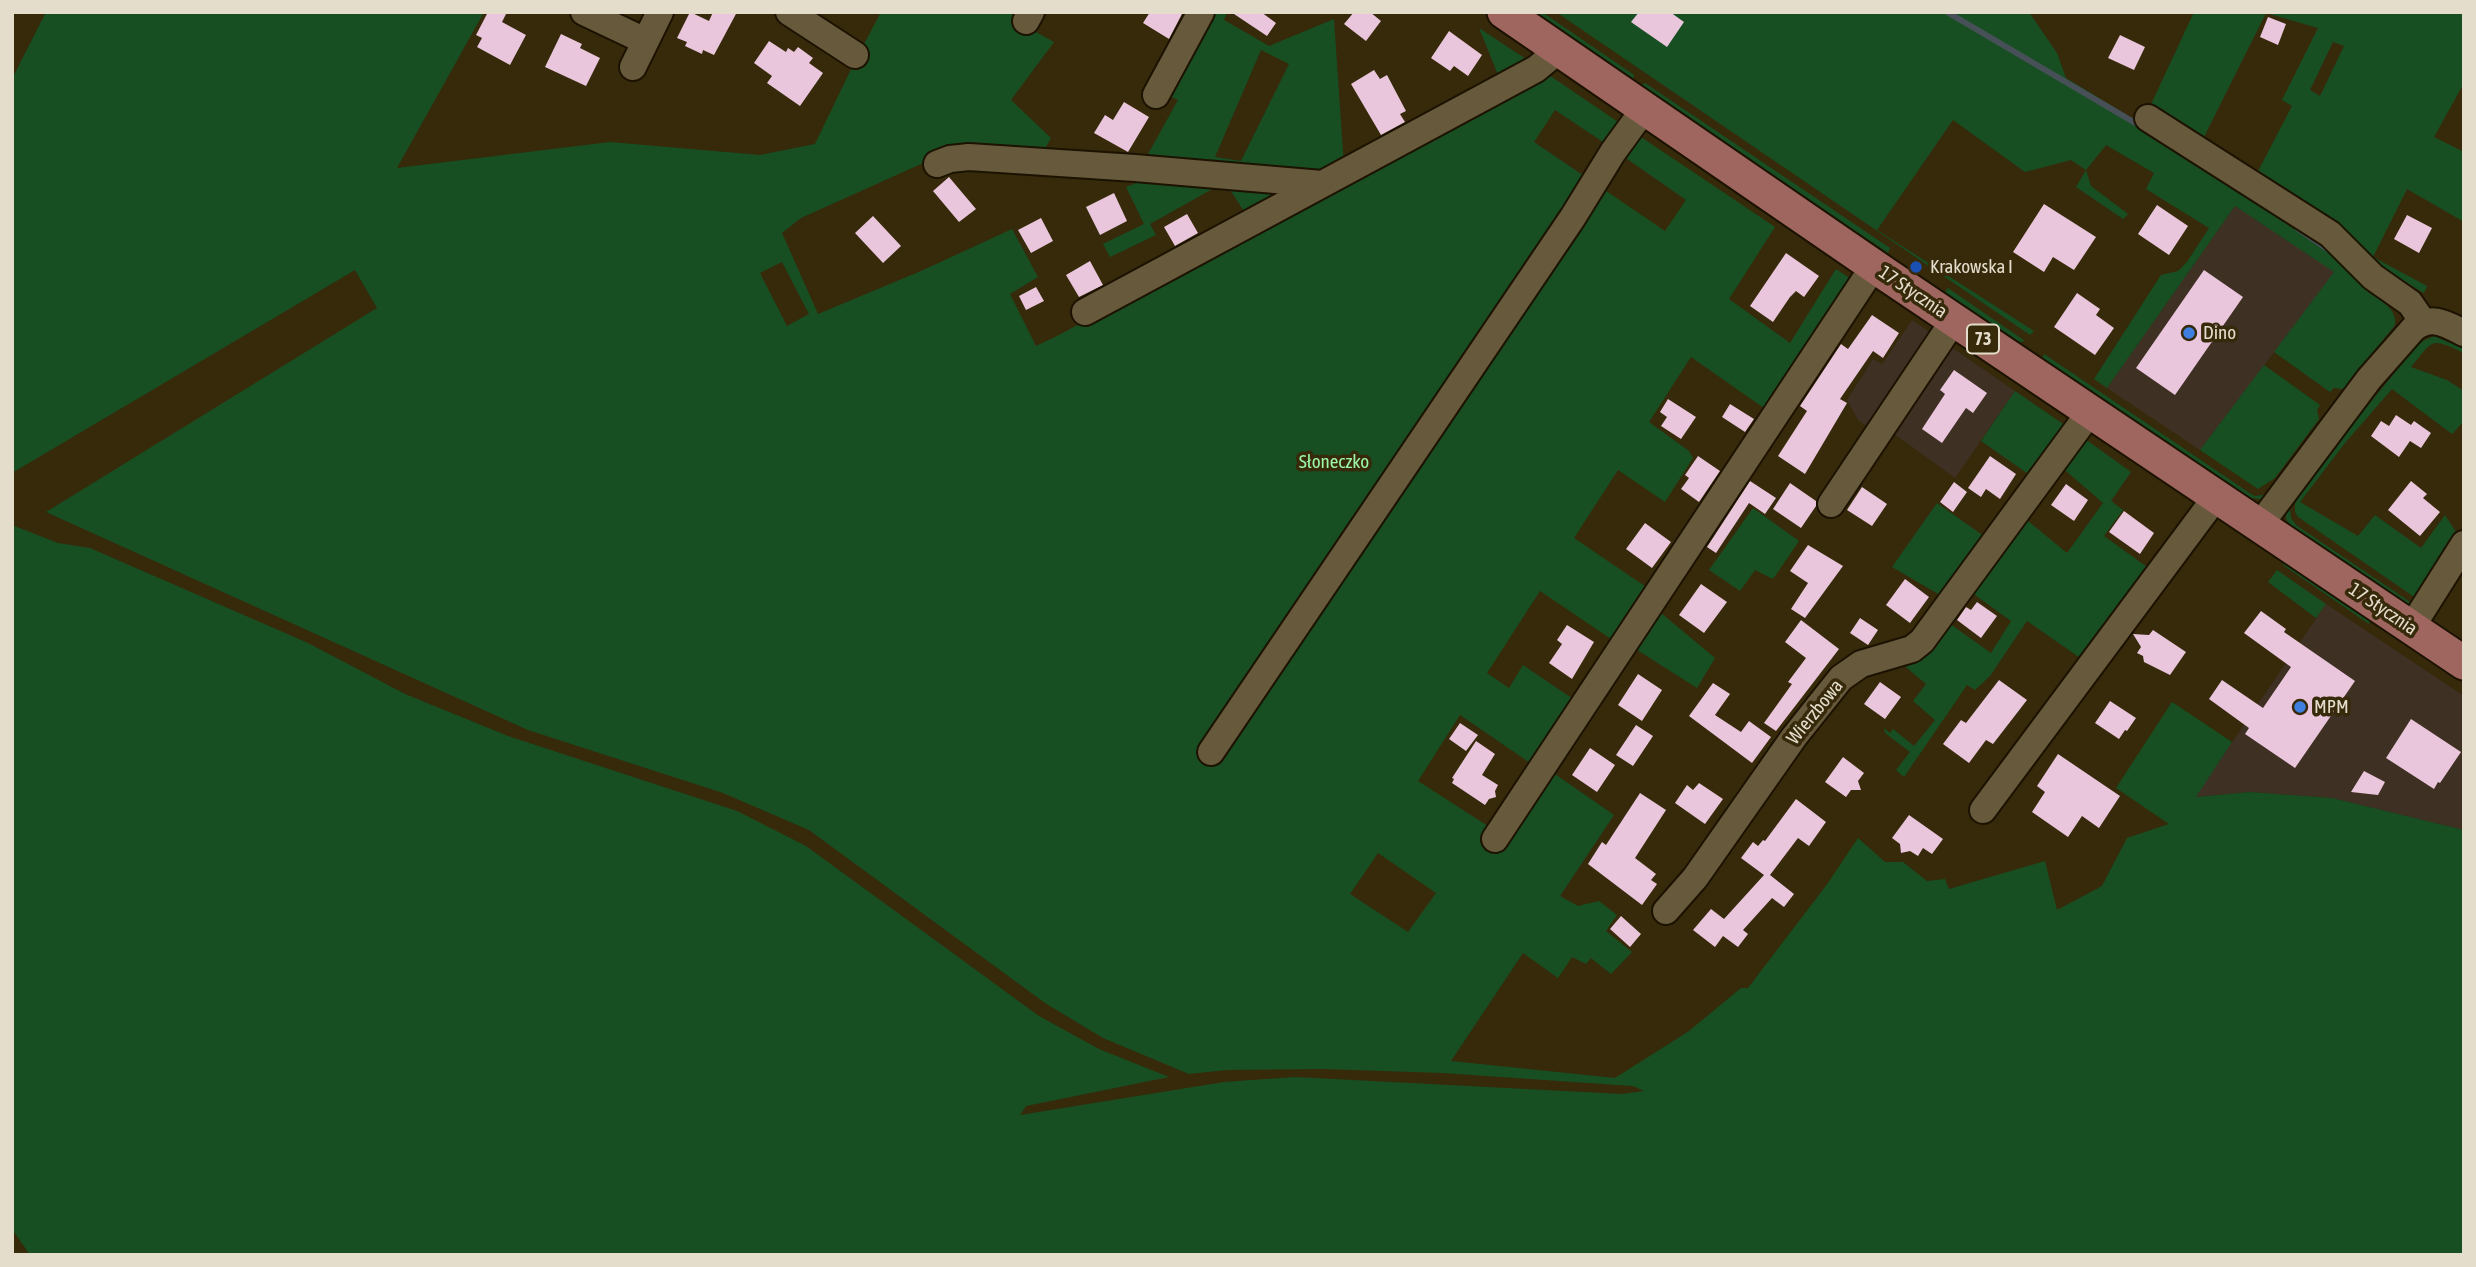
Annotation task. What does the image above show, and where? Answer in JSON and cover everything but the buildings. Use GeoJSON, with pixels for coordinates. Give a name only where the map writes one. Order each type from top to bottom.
{"type":"FeatureCollection","features":[{"type":"Feature","properties":{"kind":"main road","name":"17 Stycznia"},"geometry":{"type":"LineString","coordinates":[[1504,12],[1874,266],[2464,663]]}},
{"type":"Feature","properties":{"kind":"street"},"geometry":{"type":"LineString","coordinates":[[584,12],[645,41]]}},
{"type":"Feature","properties":{"kind":"street"},"geometry":{"type":"LineString","coordinates":[[633,67],[660,12]]}},
{"type":"Feature","properties":{"kind":"street"},"geometry":{"type":"LineString","coordinates":[[789,12],[855,55]]}},
{"type":"Feature","properties":{"kind":"street"},"geometry":{"type":"LineString","coordinates":[[1156,95],[1201,12]]}},
{"type":"Feature","properties":{"kind":"street"},"geometry":{"type":"LineString","coordinates":[[1085,312],[1536,69],[1559,50]]}},
{"type":"Feature","properties":{"kind":"street"},"geometry":{"type":"LineString","coordinates":[[1211,752],[1645,108]]}},
{"type":"Feature","properties":{"kind":"street"},"geometry":{"type":"LineString","coordinates":[[2148,118],[2330,234],[2373,277],[2410,303],[2423,322]]}},
{"type":"Feature","properties":{"kind":"street"},"geometry":{"type":"LineString","coordinates":[[937,164],[950,159],[969,157],[1322,184]]}},
{"type":"Feature","properties":{"kind":"street"},"geometry":{"type":"LineString","coordinates":[[1495,839],[1874,266]]}},
{"type":"Feature","properties":{"kind":"street"},"geometry":{"type":"LineString","coordinates":[[1831,504],[1954,320]]}},
{"type":"Feature","properties":{"kind":"street"},"geometry":{"type":"LineString","coordinates":[[2259,526],[2369,379],[2410,331],[2423,322],[2436,320],[2463,331]]}},
{"type":"Feature","properties":{"kind":"street","name":"Wierzbowa"},"geometry":{"type":"LineString","coordinates":[[1665,911],[1695,878],[1794,737],[1841,678],[1861,664],[1912,649],[1922,641],[2091,412]]}},
{"type":"Feature","properties":{"kind":"street"},"geometry":{"type":"LineString","coordinates":[[1983,810],[2216,497]]}},
{"type":"Feature","properties":{"kind":"street"},"geometry":{"type":"LineString","coordinates":[[2411,628],[2464,544]]}},
{"type":"Feature","properties":{"kind":"shaded area"},"geometry":{"type":"Polygon","coordinates":[[[2235,206],[2335,272],[2200,450],[2107,388],[2235,206]]]}},
{"type":"Feature","properties":{"kind":"shaded area"},"geometry":{"type":"Polygon","coordinates":[[[1912,320],[2015,391],[1955,478],[1878,422],[1872,430],[1858,420],[1847,400],[1873,359],[1882,364],[1912,320]]]}},
{"type":"Feature","properties":{"kind":"shaded area"},"geometry":{"type":"Polygon","coordinates":[[[2326,604],[2464,696],[2464,830],[2332,798],[2250,792],[2195,797],[2326,604]]]}},
{"type":"Feature","properties":{"kind":"green space","name":"Słoneczko"},"geometry":{"type":"Polygon","coordinates":[[[46,12],[484,12],[397,168],[610,142],[760,155],[815,144],[881,12],[1025,12],[1027,27],[1054,42],[1011,100],[1051,138],[1040,157],[930,152],[932,159],[801,218],[782,233],[818,314],[1012,229],[1038,277],[1010,294],[1036,346],[1546,73],[1627,128],[1603,142],[1555,110],[1534,142],[1665,231],[1686,200],[1620,154],[1635,133],[1775,227],[1729,299],[1790,343],[1836,269],[1857,283],[1771,413],[1691,357],[1649,422],[1689,451],[1693,458],[1665,502],[1618,470],[1574,538],[1652,591],[1617,643],[1540,591],[1487,673],[1509,688],[1523,665],[1576,701],[1536,767],[1460,715],[1418,781],[1494,830],[1552,772],[1614,815],[1560,896],[1578,906],[1599,901],[1617,915],[1606,931],[1632,952],[1611,974],[1591,958],[1586,964],[1572,957],[1558,978],[1523,953],[1451,1061],[1615,1078],[1689,1031],[1741,988],[1748,988],[1828,883],[1858,838],[1885,862],[1903,862],[1927,881],[1945,879],[1949,889],[2045,861],[2057,910],[2102,886],[2127,838],[2169,824],[2116,788],[2172,702],[2232,742],[2196,797],[2250,792],[2332,798],[2464,830],[2464,1255],[30,1255],[12,1229],[12,525],[58,543],[90,548],[308,643],[405,694],[508,736],[737,811],[806,846],[1039,1016],[1099,1049],[1169,1077],[1026,1106],[1020,1115],[1224,1082],[1295,1077],[1622,1094],[1644,1091],[1633,1086],[1443,1073],[1323,1069],[1227,1070],[1189,1074],[1103,1038],[1045,1003],[809,830],[723,793],[528,730],[46,512],[377,308],[355,270],[12,473],[13,77],[46,12]],[[782,262],[760,273],[787,326],[809,314],[782,262]],[[1378,853],[1350,894],[1408,932],[1436,893],[1378,853]]]}},
{"type":"Feature","properties":{"kind":"green space"},"geometry":{"type":"Polygon","coordinates":[[[1208,12],[1227,12],[1224,20],[1269,46],[1334,19],[1344,167],[1335,174],[1143,163],[1178,100],[1163,93],[1208,12]],[[1261,50],[1215,157],[1241,161],[1289,64],[1261,50]]]}},
{"type":"Feature","properties":{"kind":"green space"},"geometry":{"type":"Polygon","coordinates":[[[1532,12],[1542,12],[1634,75],[1633,81],[1532,12]]]}},
{"type":"Feature","properties":{"kind":"green space"},"geometry":{"type":"Polygon","coordinates":[[[1556,12],[2029,12],[2057,53],[2066,78],[2312,228],[2372,287],[2368,292],[2391,309],[2395,325],[2347,385],[2342,389],[2334,388],[2330,392],[2274,352],[2334,272],[2235,206],[2107,388],[2094,379],[2161,275],[2178,271],[2209,228],[2146,189],[2154,173],[2106,145],[2086,170],[2071,160],[2025,172],[1953,120],[1877,230],[2034,331],[2030,335],[1556,12]]]}},
{"type":"Feature","properties":{"kind":"green space"},"geometry":{"type":"Polygon","coordinates":[[[2194,12],[2464,12],[2464,83],[2434,137],[2464,152],[2464,222],[2407,189],[2373,257],[2427,286],[2424,293],[2383,269],[2255,177],[2292,106],[2282,100],[2318,28],[2266,13],[2203,139],[2147,113],[2194,12]],[[2333,42],[2310,90],[2320,96],[2344,46],[2333,42]]]}},
{"type":"Feature","properties":{"kind":"green space"},"geometry":{"type":"Polygon","coordinates":[[[1479,28],[1532,63],[1501,82],[1479,28]]]}},
{"type":"Feature","properties":{"kind":"green space"},"geometry":{"type":"Polygon","coordinates":[[[1645,83],[1890,248],[1888,253],[1640,86],[1645,83]]]}},
{"type":"Feature","properties":{"kind":"green space"},"geometry":{"type":"Polygon","coordinates":[[[2086,170],[2091,186],[2128,214],[2123,219],[2076,187],[2086,170]]]}},
{"type":"Feature","properties":{"kind":"green space"},"geometry":{"type":"Polygon","coordinates":[[[1154,176],[1225,182],[1150,224],[1156,235],[1110,257],[1103,244],[1144,224],[1126,187],[1154,176]]]}},
{"type":"Feature","properties":{"kind":"green space"},"geometry":{"type":"Polygon","coordinates":[[[1225,182],[1282,187],[1287,198],[1249,219],[1225,182]]]}},
{"type":"Feature","properties":{"kind":"green space"},"geometry":{"type":"Polygon","coordinates":[[[1948,288],[2025,341],[2020,342],[1945,293],[1948,288]]]}},
{"type":"Feature","properties":{"kind":"green space"},"geometry":{"type":"Polygon","coordinates":[[[2434,336],[2464,349],[2464,353],[2445,345],[2433,344],[2411,367],[2447,380],[2464,391],[2464,421],[2452,434],[2392,389],[2345,443],[2300,502],[2358,536],[2375,515],[2421,548],[2445,515],[2460,538],[2420,601],[2298,517],[2295,504],[2301,491],[2334,447],[2419,343],[2434,336]]]}},
{"type":"Feature","properties":{"kind":"green space"},"geometry":{"type":"Polygon","coordinates":[[[2044,354],[2251,494],[2270,494],[2260,499],[2245,497],[2042,359],[2044,354]]]}},
{"type":"Feature","properties":{"kind":"green space"},"geometry":{"type":"Polygon","coordinates":[[[2264,365],[2320,405],[2317,410],[2319,419],[2275,478],[2258,489],[2200,450],[2264,365]]]}},
{"type":"Feature","properties":{"kind":"green space"},"geometry":{"type":"Polygon","coordinates":[[[2015,391],[2069,428],[2034,478],[1981,441],[2015,391]]]}},
{"type":"Feature","properties":{"kind":"green space"},"geometry":{"type":"Polygon","coordinates":[[[2081,436],[2131,472],[2111,501],[2123,510],[2104,536],[2154,572],[2086,662],[2027,621],[1990,676],[1975,690],[1967,685],[1904,777],[1896,770],[1910,752],[1885,733],[1884,728],[1890,733],[1893,729],[1914,746],[1935,720],[1913,701],[1926,684],[1900,662],[1946,621],[1991,653],[2011,621],[1968,590],[2022,516],[2067,553],[2103,503],[2059,465],[2081,436]]]}},
{"type":"Feature","properties":{"kind":"green space"},"geometry":{"type":"Polygon","coordinates":[[[1937,503],[1988,539],[1945,598],[1892,567],[1937,503]]]}},
{"type":"Feature","properties":{"kind":"green space"},"geometry":{"type":"Polygon","coordinates":[[[2286,507],[2290,509],[2291,518],[2296,525],[2416,606],[2414,611],[2293,529],[2286,519],[2286,507]]]}},
{"type":"Feature","properties":{"kind":"green space"},"geometry":{"type":"Polygon","coordinates":[[[1753,508],[1799,541],[1773,579],[1755,570],[1740,591],[1709,570],[1753,508]]]}},
{"type":"Feature","properties":{"kind":"green space"},"geometry":{"type":"Polygon","coordinates":[[[2286,561],[2370,620],[2369,624],[2283,565],[2286,561]]]}},
{"type":"Feature","properties":{"kind":"green space"},"geometry":{"type":"Polygon","coordinates":[[[2277,570],[2326,604],[2316,618],[2268,582],[2277,570]]]}},
{"type":"Feature","properties":{"kind":"green space"},"geometry":{"type":"Polygon","coordinates":[[[1655,608],[1715,658],[1697,688],[1631,646],[1655,608]]]}},
{"type":"Feature","properties":{"kind":"waterway"},"geometry":{"type":"LineString","coordinates":[[1947,12],[2142,127]]}},
{"type":"Feature","properties":{"kind":"waterway"},"geometry":{"type":"LineString","coordinates":[[2297,228],[2329,250]]}},
{"type":"Feature","properties":{"kind":"place","name":"Krakowska I"},"geometry":{"type":"Point","coordinates":[1916,267]}},
{"type":"Feature","properties":{"kind":"place","name":"Dino"},"geometry":{"type":"Point","coordinates":[2189,333]}},
{"type":"Feature","properties":{"kind":"place","name":"MPM"},"geometry":{"type":"Point","coordinates":[2300,707]}}]}
